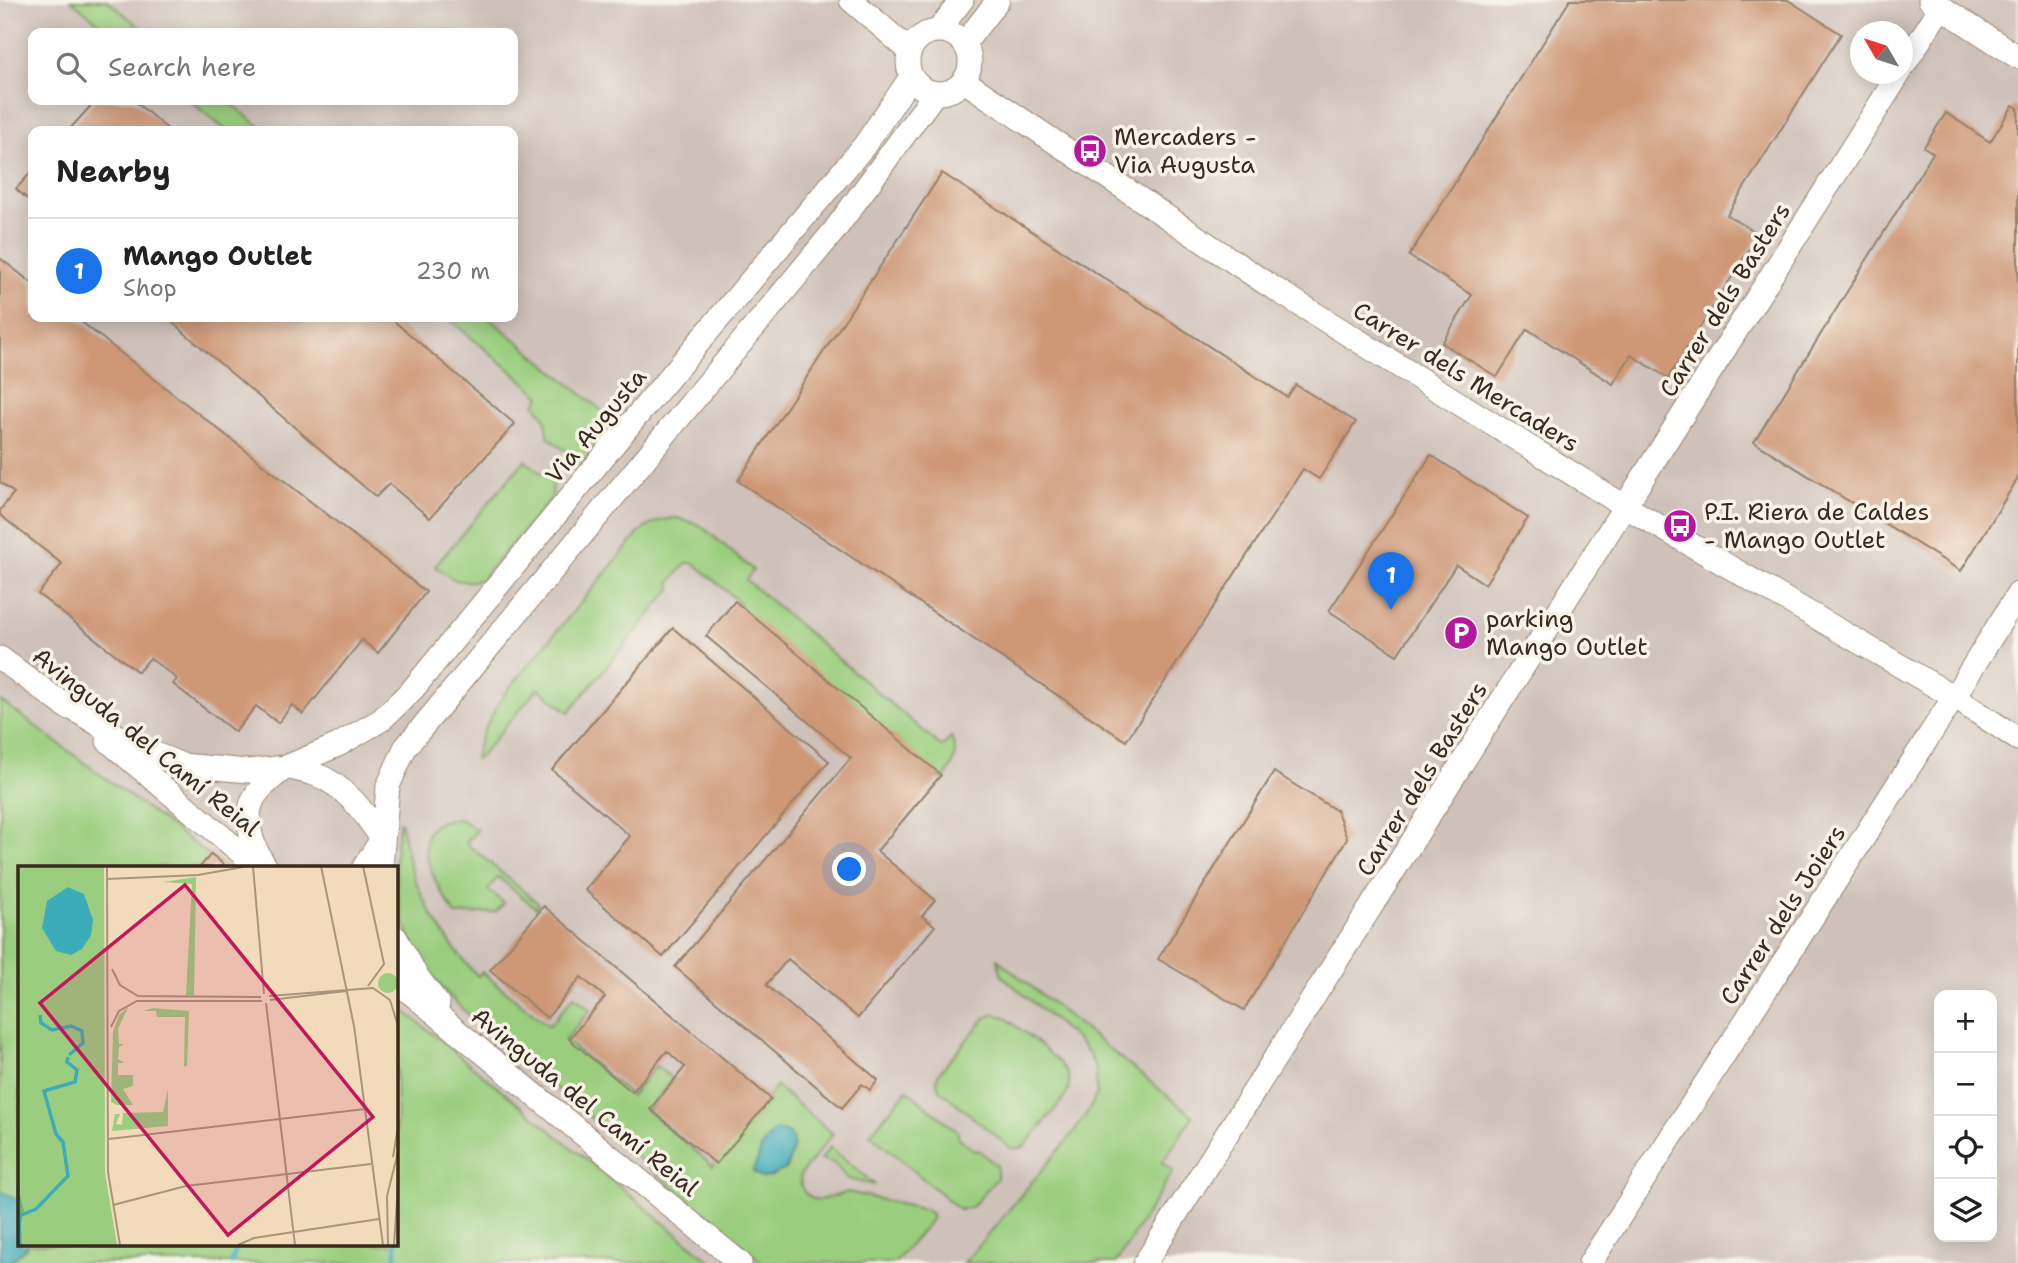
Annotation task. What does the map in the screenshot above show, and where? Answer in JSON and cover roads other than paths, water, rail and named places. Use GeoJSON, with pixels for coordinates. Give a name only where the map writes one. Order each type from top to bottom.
{"type":"FeatureCollection","features":[{"type":"Feature","properties":{"kind":"street"},"geometry":{"type":"LineString","coordinates":[[851,0],[910,51]]}},
{"type":"Feature","properties":{"kind":"street"},"geometry":{"type":"LineString","coordinates":[[938,31],[962,0]]}},
{"type":"Feature","properties":{"kind":"street"},"geometry":{"type":"LineString","coordinates":[[964,44],[998,0]]}},
{"type":"Feature","properties":{"kind":"street"},"geometry":{"type":"LineString","coordinates":[[1913,47],[1935,4],[2018,57]]}},
{"type":"Feature","properties":{"kind":"street"},"geometry":{"type":"LineString","coordinates":[[938,31],[956,36],[964,44],[970,63],[964,81],[945,93],[926,91],[917,85],[911,76],[907,60],[917,40],[938,31]]}},
{"type":"Feature","properties":{"kind":"street","name":"Via Augusta"},"geometry":{"type":"LineString","coordinates":[[265,866],[258,857],[251,837],[249,814],[255,796],[268,780],[286,767],[338,745],[382,720],[413,689],[864,146],[911,76]]}},
{"type":"Feature","properties":{"kind":"street","name":"Carrer dels Mercaders"},"geometry":{"type":"LineString","coordinates":[[964,81],[1267,285],[1626,507],[1954,697],[2018,739]]}},
{"type":"Feature","properties":{"kind":"street","name":"Carrer dels Basters"},"geometry":{"type":"LineString","coordinates":[[1145,1263],[1893,84]]}},
{"type":"Feature","properties":{"kind":"street"},"geometry":{"type":"LineString","coordinates":[[380,866],[388,786],[405,748],[834,231],[934,93]]}},
{"type":"Feature","properties":{"kind":"street","name":"Carrer dels Joiers"},"geometry":{"type":"LineString","coordinates":[[1590,1263],[2018,594]]}},
{"type":"Feature","properties":{"kind":"street","name":"Avinguda del Camí Reial"},"geometry":{"type":"LineString","coordinates":[[0,658],[57,699],[257,866]]}},
{"type":"Feature","properties":{"kind":"street","name":"Via Augusta"},"geometry":{"type":"LineString","coordinates":[[57,699],[131,744],[182,765],[248,771],[286,767],[315,774],[338,786],[367,816],[382,839]]}},
{"type":"Feature","properties":{"kind":"street"},"geometry":{"type":"LineString","coordinates":[[365,866],[382,839]]}},
{"type":"Feature","properties":{"kind":"street"},"geometry":{"type":"LineString","coordinates":[[397,940],[416,975],[464,1037]]}},
{"type":"Feature","properties":{"kind":"street","name":"Avinguda del Camí Reial"},"geometry":{"type":"LineString","coordinates":[[397,982],[740,1263]]}},
{"type":"Feature","properties":{"kind":"water"},"geometry":{"type":"Polygon","coordinates":[[[776,1131],[790,1134],[793,1143],[791,1156],[786,1169],[762,1178],[753,1172],[763,1145],[776,1131]]]}},
{"type":"Feature","properties":{"kind":"water"},"geometry":{"type":"Polygon","coordinates":[[[0,1190],[18,1200],[18,1246],[26,1246],[9,1263],[0,1263],[0,1190]]]}},
{"type":"Feature","properties":{"kind":"waterway"},"geometry":{"type":"LineString","coordinates":[[232,1263],[236,1246]]}},
{"type":"Feature","properties":{"kind":"waterway"},"geometry":{"type":"LineString","coordinates":[[396,1246],[396,1263]]}},
{"type":"Feature","properties":{"kind":"place","name":"Mercaders - Via Augusta"},"geometry":{"type":"Point","coordinates":[1090,151]}},
{"type":"Feature","properties":{"kind":"place","name":"P.I. Riera de Caldes - Mango Outlet"},"geometry":{"type":"Point","coordinates":[1680,526]}},
{"type":"Feature","properties":{"kind":"place","name":"Mango Outlet"},"geometry":{"type":"Point","coordinates":[1391,610]}},
{"type":"Feature","properties":{"kind":"place","name":"parking Mango Outlet"},"geometry":{"type":"Point","coordinates":[1461,633]}}]}
